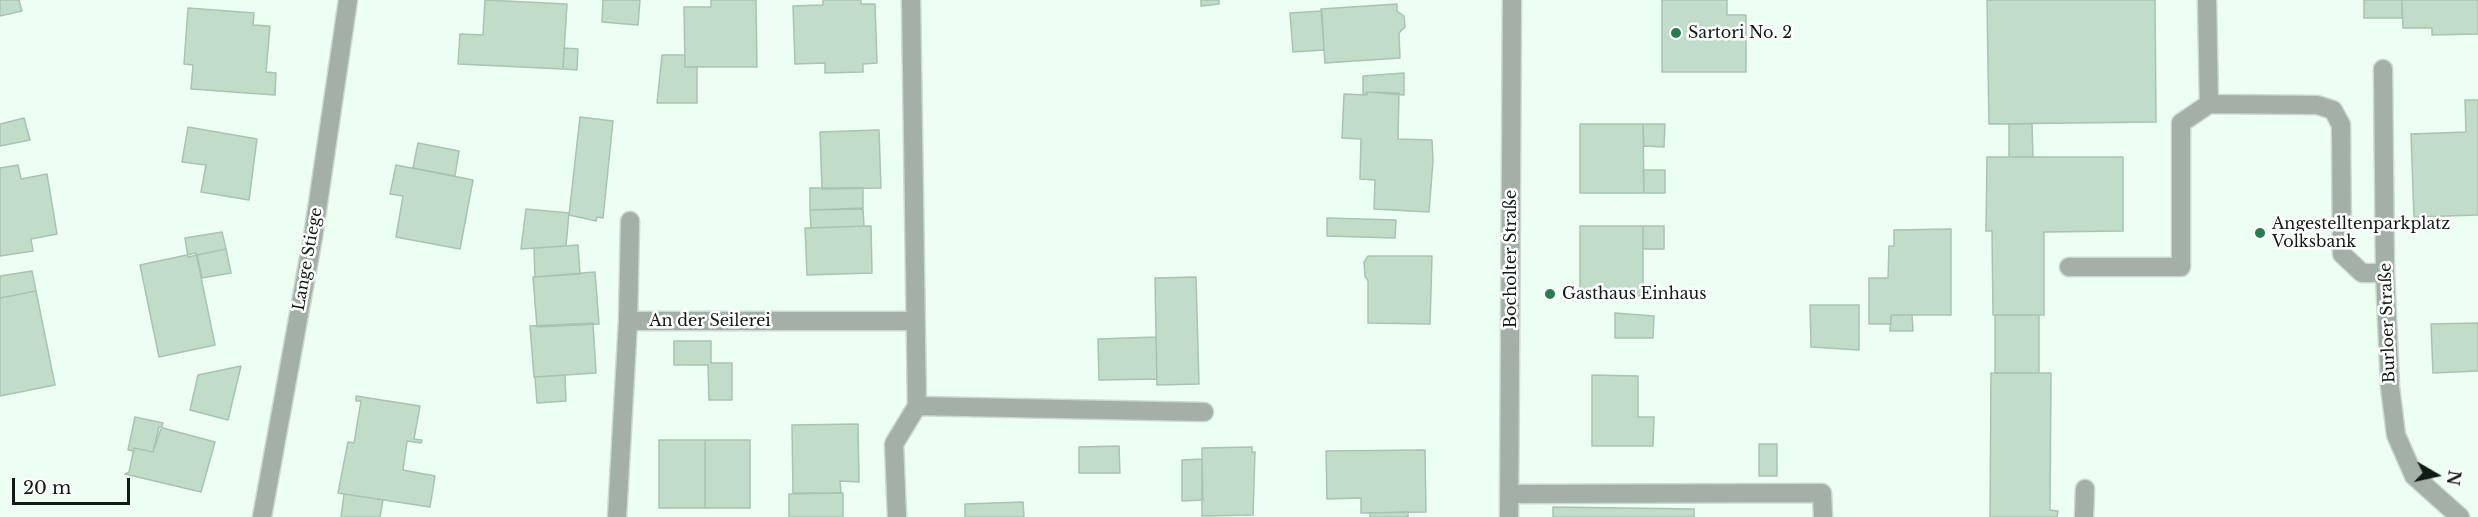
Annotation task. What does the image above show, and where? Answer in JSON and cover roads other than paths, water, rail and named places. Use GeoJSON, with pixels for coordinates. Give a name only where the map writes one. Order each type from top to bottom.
{"type":"FeatureCollection","features":[{"type":"Feature","properties":{"kind":"street","name":"Lange Stiege"},"geometry":{"type":"LineString","coordinates":[[262,517],[313,237],[348,0]]}},
{"type":"Feature","properties":{"kind":"street"},"geometry":{"type":"LineString","coordinates":[[897,517],[894,444],[917,406],[911,0]]}},
{"type":"Feature","properties":{"kind":"street","name":"Bocholter Straße"},"geometry":{"type":"LineString","coordinates":[[1509,517],[1512,0]]}},
{"type":"Feature","properties":{"kind":"street"},"geometry":{"type":"LineString","coordinates":[[2207,0],[2209,104]]}},
{"type":"Feature","properties":{"kind":"street","name":"Burloer Straße"},"geometry":{"type":"LineString","coordinates":[[2383,69],[2385,273],[2390,387],[2396,435],[2414,476],[2460,517]]}},
{"type":"Feature","properties":{"kind":"street"},"geometry":{"type":"LineString","coordinates":[[2069,267],[2181,267],[2181,123],[2209,104],[2317,105],[2333,110],[2341,126],[2342,254],[2362,273],[2385,273]]}},
{"type":"Feature","properties":{"kind":"street"},"geometry":{"type":"LineString","coordinates":[[628,321],[630,221]]}},
{"type":"Feature","properties":{"kind":"street","name":"An der Seilerei"},"geometry":{"type":"LineString","coordinates":[[617,517],[628,321],[915,321]]}},
{"type":"Feature","properties":{"kind":"street"},"geometry":{"type":"LineString","coordinates":[[917,406],[1204,412]]}},
{"type":"Feature","properties":{"kind":"street"},"geometry":{"type":"LineString","coordinates":[[2084,517],[2085,489]]}},
{"type":"Feature","properties":{"kind":"street"},"geometry":{"type":"LineString","coordinates":[[1509,494],[1822,493],[1823,517]]}},
{"type":"Feature","properties":{"kind":"place","name":"Sartori No. 2"},"geometry":{"type":"Point","coordinates":[1676,33]}},
{"type":"Feature","properties":{"kind":"place","name":"Angestelltenparkplatz Volksbank"},"geometry":{"type":"Point","coordinates":[2260,233]}},
{"type":"Feature","properties":{"kind":"place","name":"Gasthaus Einhaus"},"geometry":{"type":"Point","coordinates":[1550,294]}}]}
